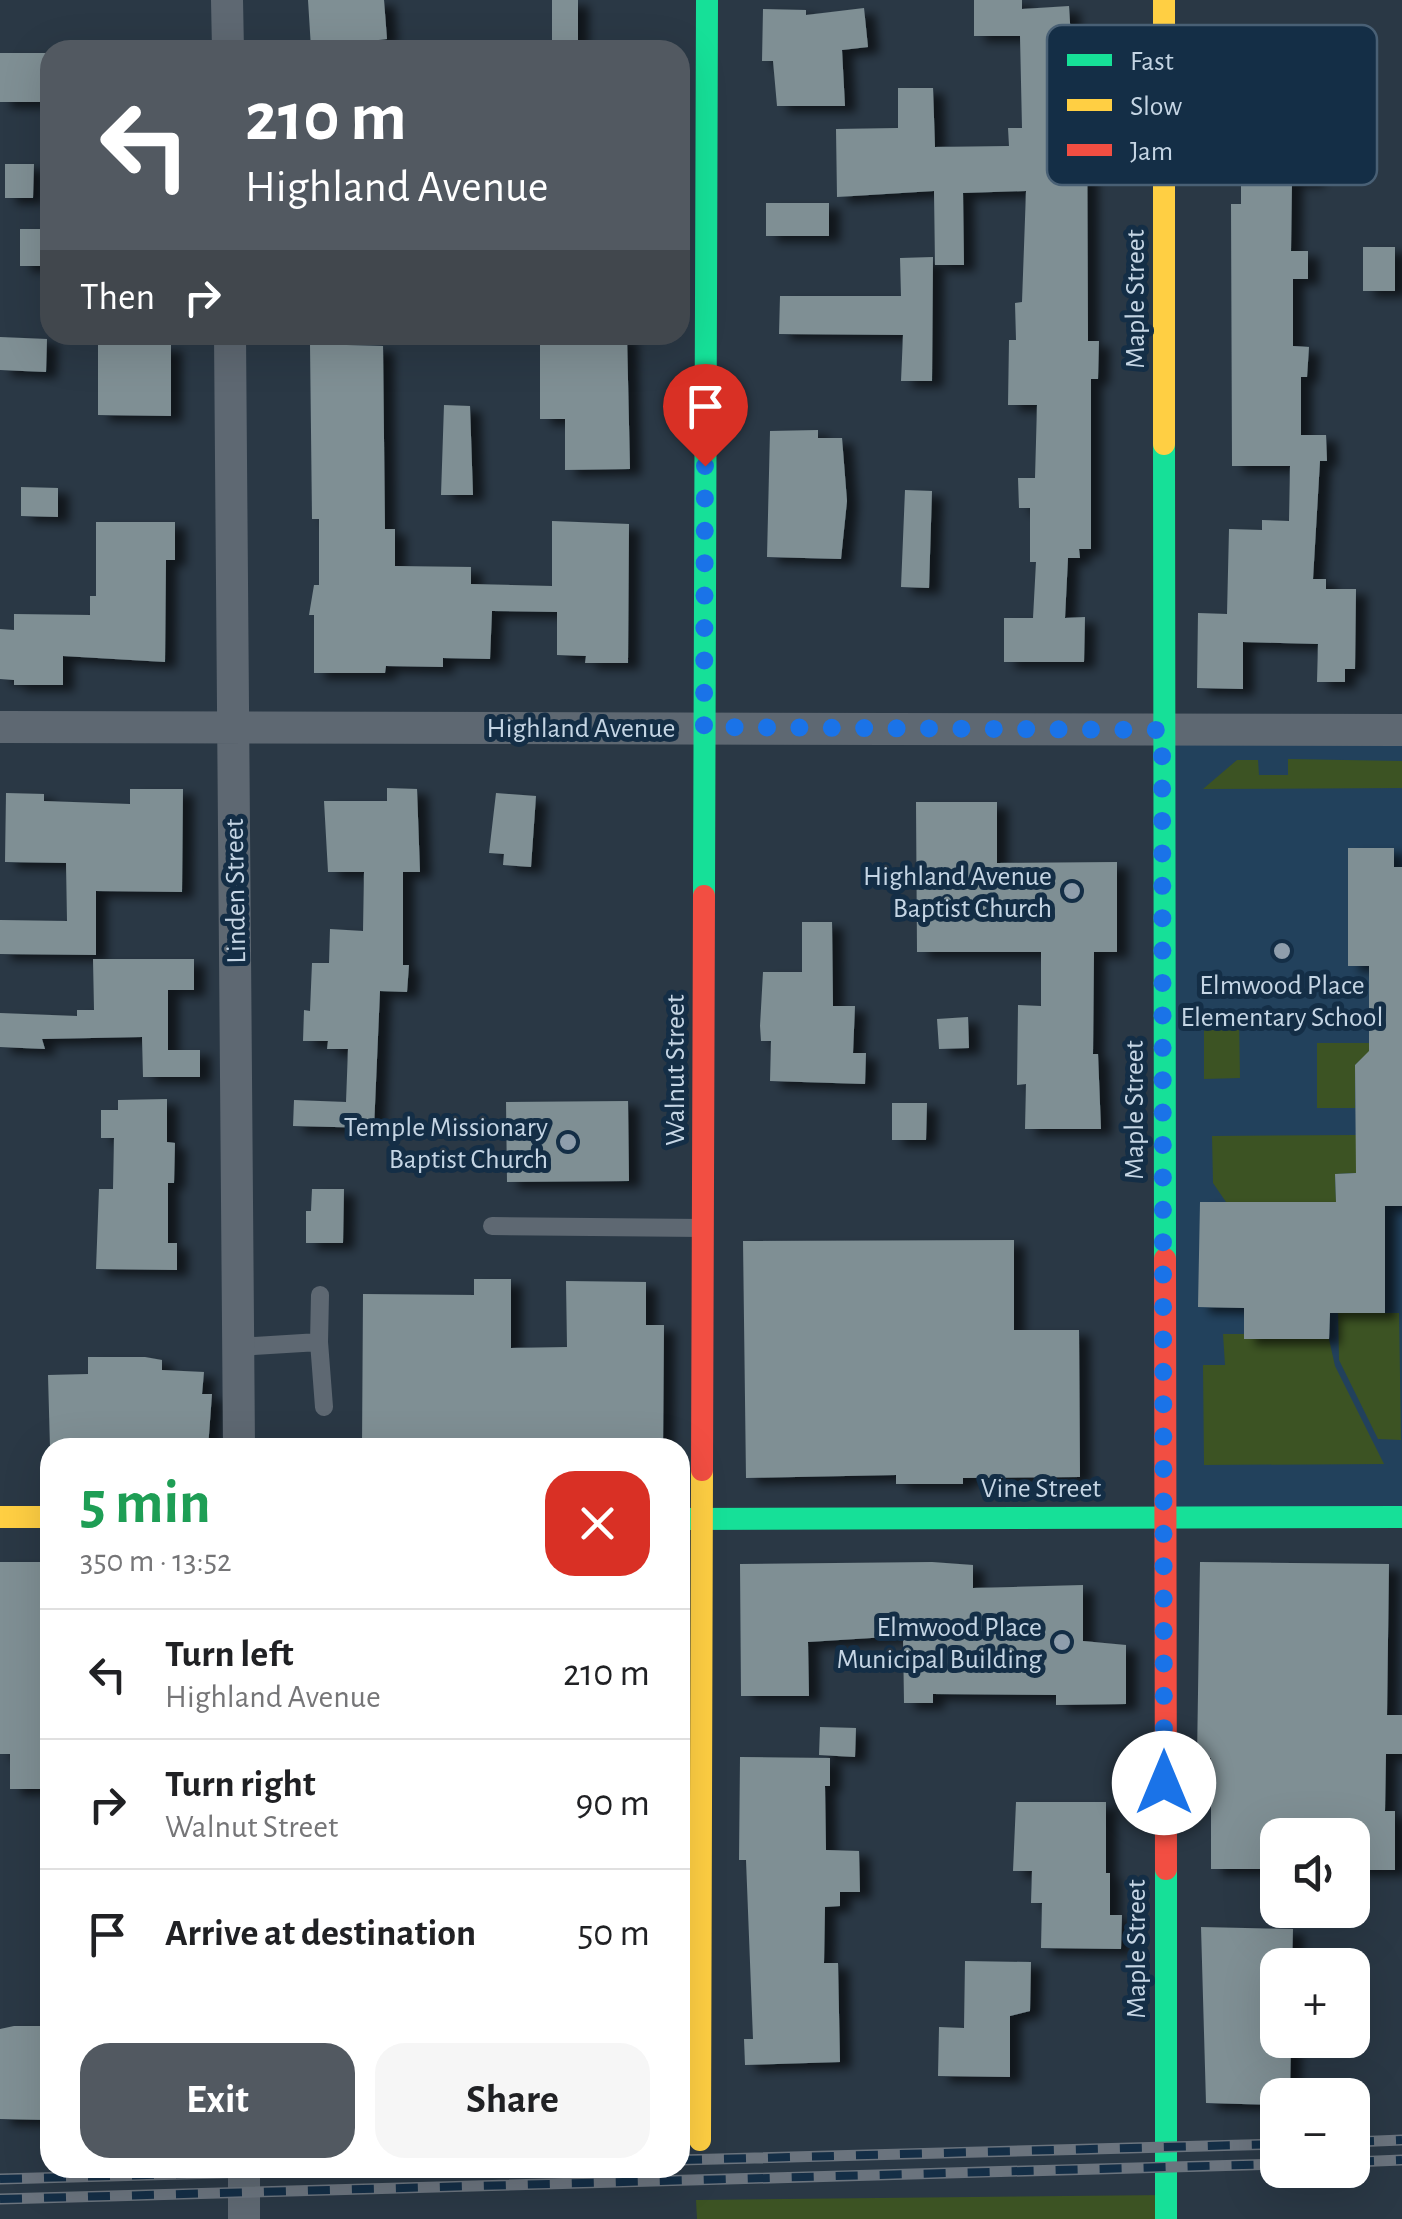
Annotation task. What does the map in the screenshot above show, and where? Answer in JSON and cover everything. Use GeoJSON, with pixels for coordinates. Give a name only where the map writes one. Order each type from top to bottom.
{"type":"FeatureCollection","features":[{"type":"Feature","properties":{"kind":"street"},"geometry":{"type":"LineString","coordinates":[[227,0],[228,40]]}},
{"type":"Feature","properties":{"kind":"street","name":"Walnut Street"},"geometry":{"type":"LineString","coordinates":[[693,2127],[691,1518],[703,1228],[707,0]]}},
{"type":"Feature","properties":{"kind":"street","name":"Maple Street"},"geometry":{"type":"LineString","coordinates":[[1164,0],[1164,25]]}},
{"type":"Feature","properties":{"kind":"street","name":"Maple Street"},"geometry":{"type":"LineString","coordinates":[[1163,185],[1166,2219]]}},
{"type":"Feature","properties":{"kind":"street","name":"Linden Street"},"geometry":{"type":"LineString","coordinates":[[230,345],[239,1438]]}},
{"type":"Feature","properties":{"kind":"street","name":"Highland Avenue"},"geometry":{"type":"LineString","coordinates":[[0,727],[1402,730]]}},
{"type":"Feature","properties":{"kind":"street"},"geometry":{"type":"LineString","coordinates":[[0,1517],[40,1517]]}},
{"type":"Feature","properties":{"kind":"street","name":"Vine Street"},"geometry":{"type":"LineString","coordinates":[[691,1518],[1402,1517]]}},
{"type":"Feature","properties":{"kind":"street"},"geometry":{"type":"LineString","coordinates":[[244,2178],[244,2219]]}},
{"type":"Feature","properties":{"kind":"lane"},"geometry":{"type":"LineString","coordinates":[[492,1226],[703,1228]]}},
{"type":"Feature","properties":{"kind":"lane"},"geometry":{"type":"LineString","coordinates":[[320,1295],[324,1408]]}},
{"type":"Feature","properties":{"kind":"lane"},"geometry":{"type":"LineString","coordinates":[[238,1347],[320,1342]]}},
{"type":"Feature","properties":{"kind":"shaded area","name":"Elmwood Place Elementary School"},"geometry":{"type":"Polygon","coordinates":[[[1162,729],[1402,730],[1402,1517],[1164,1517],[1162,729]]]}},
{"type":"Feature","properties":{"kind":"green space"},"geometry":{"type":"Polygon","coordinates":[[[1288,759],[1402,761],[1402,788],[1203,789],[1237,760],[1258,760],[1259,775],[1288,775],[1288,759]]]}},
{"type":"Feature","properties":{"kind":"green space"},"geometry":{"type":"Polygon","coordinates":[[[1239,1017],[1240,1078],[1204,1079],[1204,1018],[1239,1017]]]}},
{"type":"Feature","properties":{"kind":"green space"},"geometry":{"type":"Polygon","coordinates":[[[1317,1043],[1369,1043],[1370,1051],[1355,1065],[1355,1108],[1317,1108],[1317,1043]]]}},
{"type":"Feature","properties":{"kind":"green space"},"geometry":{"type":"Polygon","coordinates":[[[1356,1135],[1356,1173],[1335,1174],[1336,1202],[1226,1202],[1213,1183],[1212,1136],[1356,1135]]]}},
{"type":"Feature","properties":{"kind":"green space"},"geometry":{"type":"Polygon","coordinates":[[[1338,1307],[1346,1313],[1399,1313],[1401,1440],[1378,1439],[1339,1360],[1338,1307]]]}},
{"type":"Feature","properties":{"kind":"green space"},"geometry":{"type":"Polygon","coordinates":[[[1223,1334],[1244,1334],[1244,1339],[1329,1339],[1335,1366],[1384,1464],[1204,1465],[1203,1365],[1225,1365],[1223,1334]]]}},
{"type":"Feature","properties":{"kind":"green space"},"geometry":{"type":"Polygon","coordinates":[[[1166,2195],[1166,2219],[697,2219],[696,2200],[1166,2195]]]}},
{"type":"Feature","properties":{"kind":"building"},"geometry":{"type":"Polygon","coordinates":[[[308,0],[384,0],[387,39],[310,40],[308,0]]]}},
{"type":"Feature","properties":{"kind":"building"},"geometry":{"type":"Polygon","coordinates":[[[552,0],[578,0],[578,40],[552,40],[552,0]]]}},
{"type":"Feature","properties":{"kind":"building"},"geometry":{"type":"Polygon","coordinates":[[[974,0],[1022,0],[1022,9],[1069,6],[1070,25],[1047,25],[1047,185],[1087,185],[1088,341],[1099,341],[1098,379],[1091,379],[1091,549],[1079,549],[1080,558],[1068,558],[1065,618],[1085,617],[1084,662],[1004,662],[1004,618],[1033,618],[1036,562],[1030,562],[1030,508],[1019,508],[1018,478],[1035,478],[1037,405],[1008,405],[1009,340],[1016,340],[1015,303],[1022,302],[1026,191],[963,193],[964,265],[935,265],[934,191],[837,197],[836,129],[898,128],[898,88],[933,88],[935,147],[1009,146],[1008,128],[1022,128],[1020,36],[974,36],[974,0]]]}},
{"type":"Feature","properties":{"kind":"building"},"geometry":{"type":"Polygon","coordinates":[[[864,8],[868,47],[842,50],[845,106],[777,106],[773,61],[762,61],[763,9],[806,10],[806,15],[864,8]]]}},
{"type":"Feature","properties":{"kind":"building"},"geometry":{"type":"Polygon","coordinates":[[[0,53],[40,53],[40,102],[0,102],[0,53]]]}},
{"type":"Feature","properties":{"kind":"building"},"geometry":{"type":"Polygon","coordinates":[[[5,164],[34,164],[33,198],[5,198],[5,164]]]}},
{"type":"Feature","properties":{"kind":"building"},"geometry":{"type":"Polygon","coordinates":[[[1241,185],[1292,185],[1291,251],[1308,251],[1308,279],[1293,279],[1293,346],[1309,347],[1307,377],[1301,377],[1301,435],[1326,435],[1327,461],[1320,461],[1313,579],[1326,579],[1326,589],[1356,589],[1355,669],[1345,669],[1345,682],[1317,682],[1318,644],[1243,642],[1243,689],[1197,688],[1198,613],[1227,614],[1229,529],[1262,530],[1262,520],[1289,521],[1290,466],[1232,466],[1231,204],[1241,204],[1241,185]]]}},
{"type":"Feature","properties":{"kind":"building"},"geometry":{"type":"Polygon","coordinates":[[[766,203],[829,203],[829,236],[766,236],[766,203]]]}},
{"type":"Feature","properties":{"kind":"building"},"geometry":{"type":"Polygon","coordinates":[[[20,229],[40,229],[40,266],[20,266],[20,229]]]}},
{"type":"Feature","properties":{"kind":"building"},"geometry":{"type":"Polygon","coordinates":[[[1363,247],[1395,247],[1395,291],[1363,291],[1363,247]]]}},
{"type":"Feature","properties":{"kind":"building"},"geometry":{"type":"Polygon","coordinates":[[[933,257],[932,381],[901,381],[903,335],[779,334],[780,296],[901,296],[900,258],[933,257]]]}},
{"type":"Feature","properties":{"kind":"building"},"geometry":{"type":"Polygon","coordinates":[[[0,337],[40,339],[40,345],[47,345],[46,372],[0,370],[0,337]]]}},
{"type":"Feature","properties":{"kind":"building"},"geometry":{"type":"Polygon","coordinates":[[[98,345],[171,345],[171,416],[98,415],[98,345]]]}},
{"type":"Feature","properties":{"kind":"building"},"geometry":{"type":"Polygon","coordinates":[[[310,345],[383,346],[385,529],[395,529],[395,566],[471,567],[471,584],[552,586],[552,521],[629,524],[628,663],[585,663],[586,656],[557,655],[557,612],[492,611],[490,659],[443,658],[443,667],[386,666],[385,673],[314,673],[314,615],[309,615],[314,585],[319,585],[319,519],[312,519],[310,345]]]}},
{"type":"Feature","properties":{"kind":"building"},"geometry":{"type":"Polygon","coordinates":[[[540,345],[627,345],[630,469],[565,470],[565,419],[540,419],[540,345]]]}},
{"type":"Feature","properties":{"kind":"building"},"geometry":{"type":"Polygon","coordinates":[[[444,405],[470,406],[473,495],[441,495],[444,405]]]}},
{"type":"Feature","properties":{"kind":"building"},"geometry":{"type":"Polygon","coordinates":[[[818,430],[818,438],[842,438],[847,501],[841,559],[767,557],[770,431],[818,430]]]}},
{"type":"Feature","properties":{"kind":"building"},"geometry":{"type":"Polygon","coordinates":[[[21,487],[58,488],[58,517],[21,516],[21,487]]]}},
{"type":"Feature","properties":{"kind":"building"},"geometry":{"type":"Polygon","coordinates":[[[905,490],[932,491],[929,588],[901,587],[905,490]]]}},
{"type":"Feature","properties":{"kind":"building"},"geometry":{"type":"Polygon","coordinates":[[[96,522],[175,522],[175,560],[166,560],[165,662],[63,656],[63,685],[14,685],[14,680],[0,679],[0,629],[14,630],[14,614],[90,615],[90,596],[96,596],[96,522]]]}},
{"type":"Feature","properties":{"kind":"building"},"geometry":{"type":"Polygon","coordinates":[[[387,788],[417,789],[420,872],[403,872],[403,965],[409,965],[407,992],[380,991],[374,1128],[293,1126],[294,1100],[346,1102],[348,1049],[327,1049],[328,1041],[303,1041],[304,1010],[310,1011],[312,963],[329,963],[330,929],[363,931],[364,872],[328,872],[324,801],[387,801],[387,788]]]}},
{"type":"Feature","properties":{"kind":"building"},"geometry":{"type":"Polygon","coordinates":[[[130,789],[183,789],[182,892],[96,891],[96,955],[0,954],[0,920],[67,921],[66,863],[5,862],[6,793],[44,794],[44,801],[130,804],[130,789]]]}},
{"type":"Feature","properties":{"kind":"building"},"geometry":{"type":"Polygon","coordinates":[[[496,793],[536,796],[531,867],[503,865],[504,854],[489,853],[496,793]]]}},
{"type":"Feature","properties":{"kind":"building"},"geometry":{"type":"Polygon","coordinates":[[[916,802],[997,802],[997,863],[1117,862],[1117,952],[1094,952],[1093,1054],[1098,1054],[1101,1129],[1025,1129],[1026,1084],[1017,1085],[1018,1005],[1041,1006],[1041,952],[917,952],[916,802]]]}},
{"type":"Feature","properties":{"kind":"building","name":"Elmwood Place Elementary School"},"geometry":{"type":"Polygon","coordinates":[[[1348,848],[1394,848],[1394,867],[1402,867],[1402,1206],[1385,1206],[1385,1313],[1330,1313],[1329,1339],[1244,1339],[1244,1308],[1198,1307],[1200,1202],[1336,1202],[1335,1174],[1356,1173],[1355,1065],[1369,1051],[1369,966],[1348,966],[1348,848]]]}},
{"type":"Feature","properties":{"kind":"building"},"geometry":{"type":"Polygon","coordinates":[[[802,922],[832,922],[833,1006],[855,1006],[853,1053],[866,1053],[865,1084],[770,1081],[771,1041],[761,1041],[760,1026],[763,972],[802,972],[802,922]]]}},
{"type":"Feature","properties":{"kind":"building"},"geometry":{"type":"Polygon","coordinates":[[[93,959],[194,959],[194,990],[168,990],[168,1050],[200,1050],[200,1077],[143,1077],[142,1037],[42,1039],[45,1049],[0,1047],[0,1013],[77,1016],[77,1010],[94,1010],[93,959]]]}},
{"type":"Feature","properties":{"kind":"building"},"geometry":{"type":"Polygon","coordinates":[[[968,1017],[969,1048],[939,1049],[937,1019],[968,1017]]]}},
{"type":"Feature","properties":{"kind":"building"},"geometry":{"type":"Polygon","coordinates":[[[167,1099],[167,1142],[175,1143],[174,1183],[168,1183],[168,1243],[177,1243],[177,1270],[96,1269],[99,1189],[113,1189],[114,1138],[101,1138],[101,1110],[118,1110],[118,1100],[167,1099]]]}},
{"type":"Feature","properties":{"kind":"building","name":"Temple Missionary Baptist Church"},"geometry":{"type":"Polygon","coordinates":[[[628,1101],[629,1181],[507,1182],[506,1102],[628,1101]]]}},
{"type":"Feature","properties":{"kind":"building"},"geometry":{"type":"Polygon","coordinates":[[[892,1103],[927,1103],[926,1140],[892,1140],[892,1103]]]}},
{"type":"Feature","properties":{"kind":"building"},"geometry":{"type":"Polygon","coordinates":[[[312,1189],[344,1189],[343,1243],[306,1243],[306,1211],[311,1211],[312,1189]]]}},
{"type":"Feature","properties":{"kind":"building"},"geometry":{"type":"Polygon","coordinates":[[[1014,1240],[1014,1330],[1079,1330],[1080,1477],[963,1478],[963,1484],[896,1484],[896,1475],[746,1478],[743,1241],[1014,1240]]]}},
{"type":"Feature","properties":{"kind":"building"},"geometry":{"type":"Polygon","coordinates":[[[474,1279],[511,1279],[511,1348],[567,1347],[566,1281],[646,1282],[646,1325],[664,1325],[663,1438],[362,1438],[363,1294],[474,1295],[474,1279]]]}},
{"type":"Feature","properties":{"kind":"building"},"geometry":{"type":"Polygon","coordinates":[[[88,1357],[145,1357],[162,1360],[162,1370],[204,1372],[202,1394],[212,1394],[209,1438],[50,1438],[48,1375],[88,1374],[88,1357]]]}},
{"type":"Feature","properties":{"kind":"building"},"geometry":{"type":"Polygon","coordinates":[[[0,1562],[40,1562],[40,1789],[10,1789],[10,1754],[0,1754],[0,1562]]]}},
{"type":"Feature","properties":{"kind":"building"},"geometry":{"type":"Polygon","coordinates":[[[1200,1562],[1389,1564],[1387,1715],[1402,1715],[1402,1754],[1386,1754],[1385,1811],[1395,1811],[1395,1870],[1370,1870],[1370,1818],[1260,1818],[1260,1869],[1211,1869],[1211,1758],[1197,1758],[1200,1562]]]}},
{"type":"Feature","properties":{"kind":"building"},"geometry":{"type":"Polygon","coordinates":[[[740,1564],[973,1565],[973,1588],[1083,1585],[1083,1641],[1126,1645],[1126,1704],[1056,1705],[1056,1695],[933,1694],[933,1703],[904,1703],[903,1636],[808,1642],[809,1696],[741,1696],[740,1564]]]}},
{"type":"Feature","properties":{"kind":"building"},"geometry":{"type":"Polygon","coordinates":[[[820,1727],[856,1728],[855,1757],[819,1755],[820,1727]]]}},
{"type":"Feature","properties":{"kind":"building"},"geometry":{"type":"Polygon","coordinates":[[[740,1757],[830,1758],[830,1786],[825,1786],[826,1850],[859,1851],[860,1892],[840,1892],[840,1906],[825,1907],[824,1963],[838,1963],[840,2062],[745,2065],[744,2039],[753,2039],[746,1860],[739,1860],[740,1757]]]}},
{"type":"Feature","properties":{"kind":"building"},"geometry":{"type":"Polygon","coordinates":[[[1016,1802],[1106,1802],[1110,1915],[1122,1915],[1121,1949],[1041,1948],[1042,1903],[1031,1903],[1032,1871],[1013,1871],[1016,1802]]]}},
{"type":"Feature","properties":{"kind":"building"},"geometry":{"type":"Polygon","coordinates":[[[1201,1927],[1293,1929],[1292,1948],[1260,1948],[1260,2058],[1291,2058],[1290,2078],[1260,2078],[1260,2104],[1206,2103],[1201,1927]]]}},
{"type":"Feature","properties":{"kind":"building"},"geometry":{"type":"Polygon","coordinates":[[[965,1961],[1031,1962],[1030,2011],[1010,2016],[1010,2077],[938,2076],[939,2027],[964,2028],[965,1961]]]}},
{"type":"Feature","properties":{"kind":"building"},"geometry":{"type":"Polygon","coordinates":[[[40,2026],[40,2120],[0,2119],[0,2029],[40,2026]]]}},
{"type":"Feature","properties":{"kind":"railway"},"geometry":{"type":"LineString","coordinates":[[1370,2141],[1402,2140]]}},
{"type":"Feature","properties":{"kind":"railway"},"geometry":{"type":"LineString","coordinates":[[690,2160],[1260,2144]]}},
{"type":"Feature","properties":{"kind":"railway"},"geometry":{"type":"LineString","coordinates":[[1370,2161],[1402,2160]]}},
{"type":"Feature","properties":{"kind":"railway"},"geometry":{"type":"LineString","coordinates":[[0,2199],[1260,2164]]}},
{"type":"Feature","properties":{"kind":"railway"},"geometry":{"type":"LineString","coordinates":[[0,2179],[40,2178]]}},
{"type":"Feature","properties":{"kind":"traffic: fast"},"geometry":{"type":"LineString","coordinates":[[704,896],[707,0]]}},
{"type":"Feature","properties":{"kind":"traffic: fast"},"geometry":{"type":"LineString","coordinates":[[1164,444],[1165,1259]]}},
{"type":"Feature","properties":{"kind":"traffic: fast"},"geometry":{"type":"LineString","coordinates":[[690,1519],[1402,1517]]}},
{"type":"Feature","properties":{"kind":"traffic: fast"},"geometry":{"type":"LineString","coordinates":[[1166,1869],[1166,2219]]}},
{"type":"Feature","properties":{"kind":"traffic: slow"},"geometry":{"type":"LineString","coordinates":[[1164,0],[1164,25]]}},
{"type":"Feature","properties":{"kind":"traffic: slow"},"geometry":{"type":"LineString","coordinates":[[1164,185],[1164,444]]}},
{"type":"Feature","properties":{"kind":"traffic: slow"},"geometry":{"type":"LineString","coordinates":[[700,2140],[702,1470]]}},
{"type":"Feature","properties":{"kind":"traffic: slow"},"geometry":{"type":"LineString","coordinates":[[0,1517],[40,1517]]}},
{"type":"Feature","properties":{"kind":"traffic: jam"},"geometry":{"type":"LineString","coordinates":[[702,1470],[704,896]]}},
{"type":"Feature","properties":{"kind":"traffic: jam"},"geometry":{"type":"LineString","coordinates":[[1165,1259],[1166,1869]]}},
{"type":"Feature","properties":{"kind":"place","name":"Highland Avenue Baptist Church"},"geometry":{"type":"Point","coordinates":[1072,891]}},
{"type":"Feature","properties":{"kind":"place","name":"Elmwood Place Elementary School"},"geometry":{"type":"Point","coordinates":[1282,951]}},
{"type":"Feature","properties":{"kind":"place","name":"Temple Missionary Baptist Church"},"geometry":{"type":"Point","coordinates":[568,1142]}},
{"type":"Feature","properties":{"kind":"place","name":"Elmwood Place Municipal Building"},"geometry":{"type":"Point","coordinates":[1062,1642]}},
{"type":"Feature","properties":{"kind":"route"},"geometry":{"type":"LineString","coordinates":[[705,466],[704,727],[1162,730],[1164,1783]]}}]}
